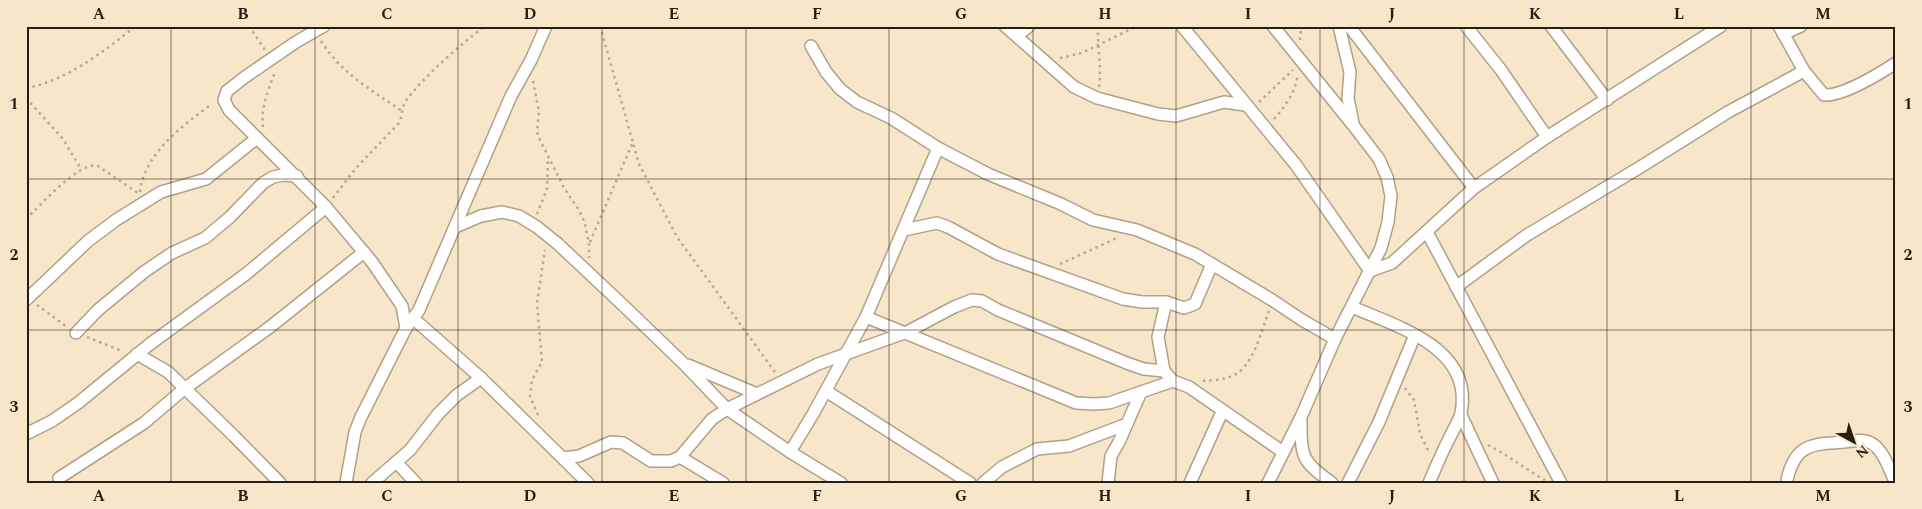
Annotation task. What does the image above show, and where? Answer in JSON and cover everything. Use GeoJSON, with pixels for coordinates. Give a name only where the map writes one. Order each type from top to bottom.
{"type":"FeatureCollection","features":[{"type":"Feature","properties":{"kind":"street"},"geometry":{"type":"LineString","coordinates":[[346,483],[355,432],[361,417],[410,324],[455,227],[511,96],[531,60],[546,26]]}},
{"type":"Feature","properties":{"kind":"street"},"geometry":{"type":"LineString","coordinates":[[1005,26],[1074,87],[1097,98],[1158,114],[1176,116],[1224,102],[1248,108]]}},
{"type":"Feature","properties":{"kind":"street"},"geometry":{"type":"LineString","coordinates":[[1017,36],[1030,26]]}},
{"type":"Feature","properties":{"kind":"street"},"geometry":{"type":"LineString","coordinates":[[1182,26],[1310,184],[1370,271]]}},
{"type":"Feature","properties":{"kind":"street"},"geometry":{"type":"LineString","coordinates":[[1268,483],[1301,417],[1335,339],[1381,248],[1388,222],[1390,196],[1387,177],[1379,160],[1354,125],[1300,64],[1274,26]]}},
{"type":"Feature","properties":{"kind":"street"},"geometry":{"type":"LineString","coordinates":[[1339,26],[1350,72],[1348,98],[1354,125]]}},
{"type":"Feature","properties":{"kind":"street"},"geometry":{"type":"LineString","coordinates":[[1349,26],[1474,188]]}},
{"type":"Feature","properties":{"kind":"street"},"geometry":{"type":"LineString","coordinates":[[1466,26],[1501,70],[1547,137]]}},
{"type":"Feature","properties":{"kind":"street"},"geometry":{"type":"LineString","coordinates":[[1551,26],[1607,100]]}},
{"type":"Feature","properties":{"kind":"street"},"geometry":{"type":"LineString","coordinates":[[1370,271],[1392,264],[1474,188],[1547,137],[1721,26]]}},
{"type":"Feature","properties":{"kind":"street"},"geometry":{"type":"LineString","coordinates":[[1801,26],[1781,30],[1804,71],[1824,95],[1832,95],[1896,63]]}},
{"type":"Feature","properties":{"kind":"street"},"geometry":{"type":"LineString","coordinates":[[320,29],[284,50],[227,91],[224,96],[229,110],[326,207],[364,252],[402,306],[410,324],[481,378],[588,483]]}},
{"type":"Feature","properties":{"kind":"street"},"geometry":{"type":"LineString","coordinates":[[811,46],[826,72],[851,98],[890,118],[938,148],[980,170],[1061,204],[1093,220],[1136,230],[1195,254],[1335,339]]}},
{"type":"Feature","properties":{"kind":"street"},"geometry":{"type":"LineString","coordinates":[[1456,287],[1527,235],[1728,112],[1804,71]]}},
{"type":"Feature","properties":{"kind":"street"},"geometry":{"type":"LineString","coordinates":[[26,300],[88,241],[138,206],[161,192],[206,179],[262,142]]}},
{"type":"Feature","properties":{"kind":"street"},"geometry":{"type":"LineString","coordinates":[[790,452],[848,353],[866,317],[938,148]]}},
{"type":"Feature","properties":{"kind":"street"},"geometry":{"type":"LineString","coordinates":[[76,332],[98,310],[144,272],[172,253],[205,238],[230,217],[263,183],[273,177],[283,175],[297,176]]}},
{"type":"Feature","properties":{"kind":"street"},"geometry":{"type":"LineString","coordinates":[[26,434],[52,421],[78,403],[137,354],[246,274],[326,207]]}},
{"type":"Feature","properties":{"kind":"street"},"geometry":{"type":"LineString","coordinates":[[455,227],[481,216],[502,212],[519,216],[537,227],[589,273],[684,364],[726,409],[790,452],[841,483]]}},
{"type":"Feature","properties":{"kind":"street"},"geometry":{"type":"LineString","coordinates":[[904,230],[937,223],[998,254],[1123,299],[1142,302],[1166,302],[1184,308],[1195,304],[1212,264]]}},
{"type":"Feature","properties":{"kind":"street"},"geometry":{"type":"LineString","coordinates":[[1427,232],[1558,482]]}},
{"type":"Feature","properties":{"kind":"street"},"geometry":{"type":"LineString","coordinates":[[59,478],[144,423],[184,388],[270,327],[364,252]]}},
{"type":"Feature","properties":{"kind":"street"},"geometry":{"type":"LineString","coordinates":[[563,458],[580,456],[611,442],[622,443],[651,461],[671,462],[680,458],[712,419],[726,409],[818,364],[906,332],[954,307],[972,300],[982,301],[998,310],[1129,364],[1144,369],[1164,371],[1283,452]]}},
{"type":"Feature","properties":{"kind":"street"},"geometry":{"type":"LineString","coordinates":[[1164,371],[1158,337],[1166,302]]}},
{"type":"Feature","properties":{"kind":"street"},"geometry":{"type":"LineString","coordinates":[[1352,306],[1415,335],[1436,348],[1456,371],[1463,390],[1461,415],[1429,483]]}},
{"type":"Feature","properties":{"kind":"street"},"geometry":{"type":"LineString","coordinates":[[866,317],[1076,403],[1109,403],[1141,392],[1179,383]]}},
{"type":"Feature","properties":{"kind":"street"},"geometry":{"type":"LineString","coordinates":[[1348,483],[1379,422],[1415,335]]}},
{"type":"Feature","properties":{"kind":"street"},"geometry":{"type":"LineString","coordinates":[[137,354],[162,368],[234,436],[280,483]]}},
{"type":"Feature","properties":{"kind":"street"},"geometry":{"type":"LineString","coordinates":[[684,364],[757,394]]}},
{"type":"Feature","properties":{"kind":"street"},"geometry":{"type":"LineString","coordinates":[[372,483],[421,438],[438,414],[457,395],[481,378]]}},
{"type":"Feature","properties":{"kind":"street"},"geometry":{"type":"LineString","coordinates":[[826,391],[970,483]]}},
{"type":"Feature","properties":{"kind":"street"},"geometry":{"type":"LineString","coordinates":[[1108,483],[1111,456],[1141,392]]}},
{"type":"Feature","properties":{"kind":"street"},"geometry":{"type":"LineString","coordinates":[[1190,483],[1222,412]]}},
{"type":"Feature","properties":{"kind":"street"},"geometry":{"type":"LineString","coordinates":[[1461,415],[1493,483]]}},
{"type":"Feature","properties":{"kind":"street"},"geometry":{"type":"LineString","coordinates":[[1301,417],[1301,443],[1304,459],[1332,483]]}},
{"type":"Feature","properties":{"kind":"street"},"geometry":{"type":"LineString","coordinates":[[983,483],[1002,466],[1037,449],[1069,446],[1127,424]]}},
{"type":"Feature","properties":{"kind":"street"},"geometry":{"type":"LineString","coordinates":[[1787,480],[1790,466],[1797,454],[1807,446],[1863,440],[1871,443],[1882,454],[1896,483]]}},
{"type":"Feature","properties":{"kind":"street"},"geometry":{"type":"LineString","coordinates":[[680,458],[723,483]]}},
{"type":"Feature","properties":{"kind":"street"},"geometry":{"type":"LineString","coordinates":[[396,462],[416,483]]}},
{"type":"Feature","properties":{"kind":"path"},"geometry":{"type":"LineString","coordinates":[[26,88],[36,86],[67,73],[96,56],[136,26]]}},
{"type":"Feature","properties":{"kind":"path"},"geometry":{"type":"LineString","coordinates":[[250,26],[271,59]]}},
{"type":"Feature","properties":{"kind":"path"},"geometry":{"type":"LineString","coordinates":[[326,207],[356,168],[402,119],[404,104],[436,68],[485,26]]}},
{"type":"Feature","properties":{"kind":"path"},"geometry":{"type":"LineString","coordinates":[[600,26],[639,164],[677,237],[782,381]]}},
{"type":"Feature","properties":{"kind":"path"},"geometry":{"type":"LineString","coordinates":[[1097,98],[1101,73],[1098,26]]}},
{"type":"Feature","properties":{"kind":"path"},"geometry":{"type":"LineString","coordinates":[[1044,60],[1082,53],[1137,26]]}},
{"type":"Feature","properties":{"kind":"path"},"geometry":{"type":"LineString","coordinates":[[320,29],[336,62],[347,73],[402,111]]}},
{"type":"Feature","properties":{"kind":"path"},"geometry":{"type":"LineString","coordinates":[[262,142],[262,118],[265,96],[284,50]]}},
{"type":"Feature","properties":{"kind":"path"},"geometry":{"type":"LineString","coordinates":[[531,60],[539,112],[537,131],[564,188],[584,221],[589,243],[589,273]]}},
{"type":"Feature","properties":{"kind":"path"},"geometry":{"type":"LineString","coordinates":[[1248,108],[1300,64]]}},
{"type":"Feature","properties":{"kind":"path"},"geometry":{"type":"LineString","coordinates":[[1266,129],[1290,99],[1300,64]]}},
{"type":"Feature","properties":{"kind":"path"},"geometry":{"type":"LineString","coordinates":[[138,206],[143,175],[156,156],[175,134],[224,96]]}},
{"type":"Feature","properties":{"kind":"path"},"geometry":{"type":"LineString","coordinates":[[26,98],[64,139],[81,169]]}},
{"type":"Feature","properties":{"kind":"path"},"geometry":{"type":"LineString","coordinates":[[589,243],[633,142]]}},
{"type":"Feature","properties":{"kind":"path"},"geometry":{"type":"LineString","coordinates":[[539,436],[538,415],[530,396],[532,380],[542,362],[538,303],[546,243],[537,227],[547,188],[548,156]]}},
{"type":"Feature","properties":{"kind":"path"},"geometry":{"type":"LineString","coordinates":[[26,220],[81,169],[90,165],[98,166],[140,194]]}},
{"type":"Feature","properties":{"kind":"path"},"geometry":{"type":"LineString","coordinates":[[1046,271],[1136,230]]}},
{"type":"Feature","properties":{"kind":"path"},"geometry":{"type":"LineString","coordinates":[[1179,383],[1228,378],[1240,372],[1252,355],[1272,300]]}},
{"type":"Feature","properties":{"kind":"path"},"geometry":{"type":"LineString","coordinates":[[1397,380],[1414,400],[1420,434],[1436,465]]}},
{"type":"Feature","properties":{"kind":"path"},"geometry":{"type":"LineString","coordinates":[[1471,437],[1503,452],[1530,472],[1558,482]]}}]}
